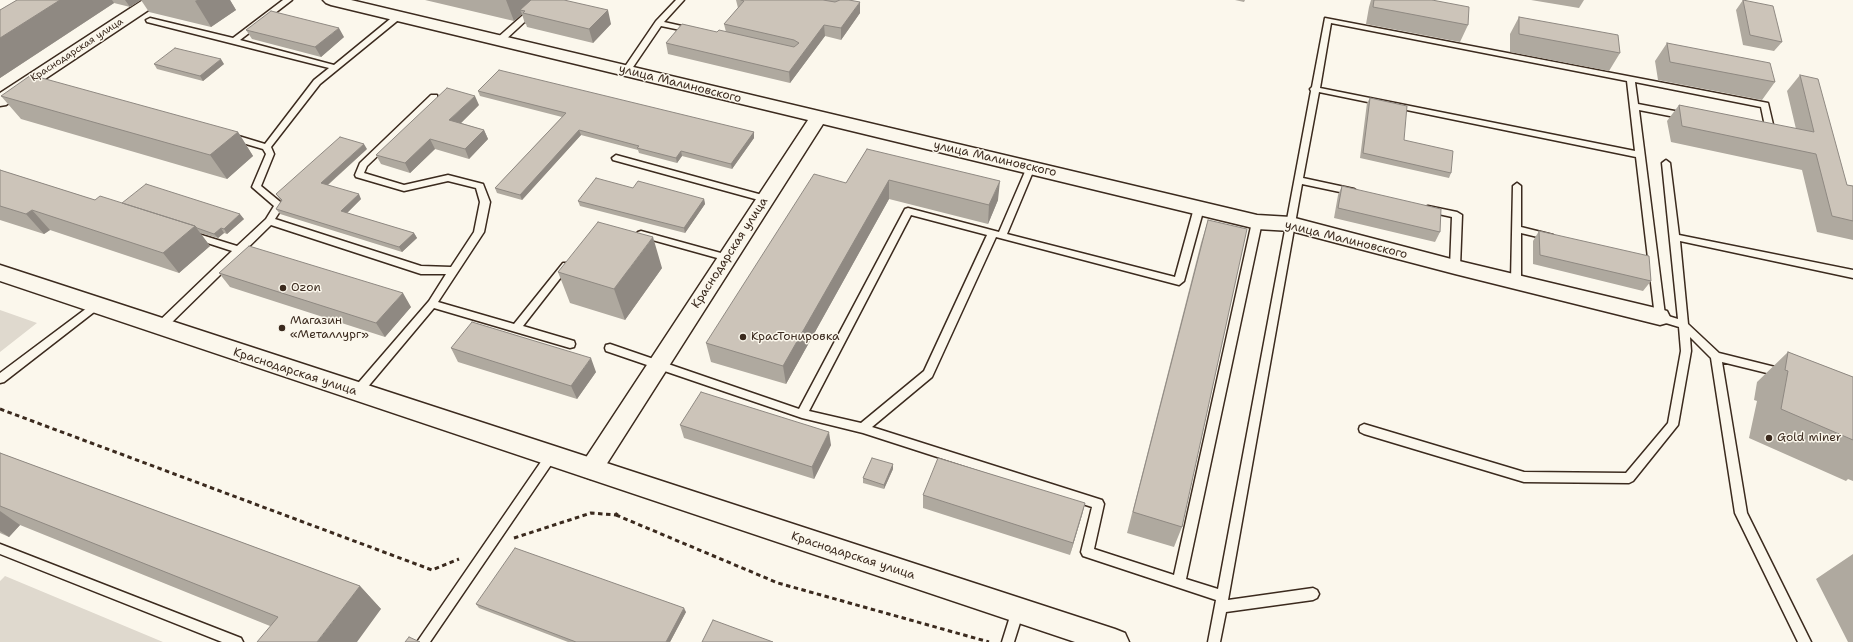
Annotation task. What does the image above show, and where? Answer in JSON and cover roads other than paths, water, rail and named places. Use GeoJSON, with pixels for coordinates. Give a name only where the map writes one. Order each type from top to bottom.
{"type":"FeatureCollection","features":[{"type":"Feature","properties":{"kind":"main road","name":"Краснодарская улица"},"geometry":{"type":"LineString","coordinates":[[0,274],[1115,642]]}},
{"type":"Feature","properties":{"kind":"street","name":"Краснодарская улица"},"geometry":{"type":"LineString","coordinates":[[0,100],[37,82],[154,0]]}},
{"type":"Feature","properties":{"kind":"street","name":"улица Малиновского"},"geometry":{"type":"LineString","coordinates":[[331,0],[818,118],[1032,167],[1257,222],[1291,224],[1455,267],[1660,316]]}},
{"type":"Feature","properties":{"kind":"street","name":"Краснодарская улица"},"geometry":{"type":"LineString","coordinates":[[591,469],[818,118]]}},
{"type":"Feature","properties":{"kind":"lane"},"geometry":{"type":"LineString","coordinates":[[234,41],[288,0]]}},
{"type":"Feature","properties":{"kind":"lane"},"geometry":{"type":"LineString","coordinates":[[499,41],[544,0]]}},
{"type":"Feature","properties":{"kind":"lane"},"geometry":{"type":"LineString","coordinates":[[626,71],[659,23],[680,0]]}},
{"type":"Feature","properties":{"kind":"lane"},"geometry":{"type":"LineString","coordinates":[[267,147],[317,82],[398,17]]}},
{"type":"Feature","properties":{"kind":"lane"},"geometry":{"type":"LineString","coordinates":[[150,20],[334,67]]}},
{"type":"Feature","properties":{"kind":"lane"},"geometry":{"type":"LineString","coordinates":[[1214,642],[1299,180],[1314,88],[1328,20],[1765,105],[1771,133],[1763,132]]}},
{"type":"Feature","properties":{"kind":"lane"},"geometry":{"type":"LineString","coordinates":[[659,23],[704,34]]}},
{"type":"Feature","properties":{"kind":"lane"},"geometry":{"type":"LineString","coordinates":[[1631,80],[1641,155],[1650,260],[1660,316],[1682,324],[1716,356],[1792,375]]}},
{"type":"Feature","properties":{"kind":"lane"},"geometry":{"type":"LineString","coordinates":[[1314,88],[1641,155]]}},
{"type":"Feature","properties":{"kind":"lane"},"geometry":{"type":"LineString","coordinates":[[357,392],[432,304],[479,232],[485,202],[480,186],[448,178],[404,188],[358,175],[362,165],[434,97]]}},
{"type":"Feature","properties":{"kind":"lane"},"geometry":{"type":"LineString","coordinates":[[1634,106],[1695,118]]}},
{"type":"Feature","properties":{"kind":"lane"},"geometry":{"type":"LineString","coordinates":[[221,134],[267,147]]}},
{"type":"Feature","properties":{"kind":"lane"},"geometry":{"type":"LineString","coordinates":[[160,327],[269,222],[280,205],[256,187],[270,154],[267,147]]}},
{"type":"Feature","properties":{"kind":"lane"},"geometry":{"type":"LineString","coordinates":[[616,158],[766,199]]}},
{"type":"Feature","properties":{"kind":"lane"},"geometry":{"type":"LineString","coordinates":[[1364,429],[1524,477],[1629,478],[1673,425],[1686,351],[1666,163]]}},
{"type":"Feature","properties":{"kind":"lane"},"geometry":{"type":"LineString","coordinates":[[863,428],[928,374],[1032,167]]}},
{"type":"Feature","properties":{"kind":"lane"},"geometry":{"type":"LineString","coordinates":[[1299,180],[1367,195]]}},
{"type":"Feature","properties":{"kind":"lane"},"geometry":{"type":"LineString","coordinates":[[1516,281],[1517,186]]}},
{"type":"Feature","properties":{"kind":"lane"},"geometry":{"type":"LineString","coordinates":[[1420,207],[1457,215],[1455,267]]}},
{"type":"Feature","properties":{"kind":"lane"},"geometry":{"type":"LineString","coordinates":[[802,414],[908,211],[1179,282],[1199,208]]}},
{"type":"Feature","properties":{"kind":"lane"},"geometry":{"type":"LineString","coordinates":[[269,222],[421,270],[453,271]]}},
{"type":"Feature","properties":{"kind":"lane"},"geometry":{"type":"LineString","coordinates":[[1179,582],[1257,222]]}},
{"type":"Feature","properties":{"kind":"lane"},"geometry":{"type":"LineString","coordinates":[[1517,229],[1562,240]]}},
{"type":"Feature","properties":{"kind":"lane"},"geometry":{"type":"LineString","coordinates":[[180,231],[239,250]]}},
{"type":"Feature","properties":{"kind":"lane"},"geometry":{"type":"LineString","coordinates":[[632,232],[728,258]]}},
{"type":"Feature","properties":{"kind":"lane"},"geometry":{"type":"LineString","coordinates":[[1675,237],[1853,274]]}},
{"type":"Feature","properties":{"kind":"lane"},"geometry":{"type":"LineString","coordinates":[[516,328],[574,254]]}},
{"type":"Feature","properties":{"kind":"lane"},"geometry":{"type":"LineString","coordinates":[[432,304],[570,344]]}},
{"type":"Feature","properties":{"kind":"lane"},"geometry":{"type":"LineString","coordinates":[[0,378],[95,306]]}},
{"type":"Feature","properties":{"kind":"lane"},"geometry":{"type":"LineString","coordinates":[[610,348],[802,414],[863,428],[1098,504],[1087,552],[1179,582],[1222,602],[1313,594]]}},
{"type":"Feature","properties":{"kind":"lane"},"geometry":{"type":"LineString","coordinates":[[1716,356],[1741,513],[1805,642]]}},
{"type":"Feature","properties":{"kind":"lane"},"geometry":{"type":"LineString","coordinates":[[425,641],[551,456]]}},
{"type":"Feature","properties":{"kind":"lane"},"geometry":{"type":"LineString","coordinates":[[2,552],[237,642]]}},
{"type":"Feature","properties":{"kind":"lane"},"geometry":{"type":"LineString","coordinates":[[1008,642],[1018,610]]}},
{"type":"Feature","properties":{"kind":"place","name":"Ozon"},"geometry":{"type":"Point","coordinates":[283,288]}},
{"type":"Feature","properties":{"kind":"place","name":"Магазин «Металлург»"},"geometry":{"type":"Point","coordinates":[282,328]}},
{"type":"Feature","properties":{"kind":"place","name":"КрасТонировка"},"geometry":{"type":"Point","coordinates":[743,337]}},
{"type":"Feature","properties":{"kind":"place","name":"Gold miner"},"geometry":{"type":"Point","coordinates":[1769,438]}}]}
